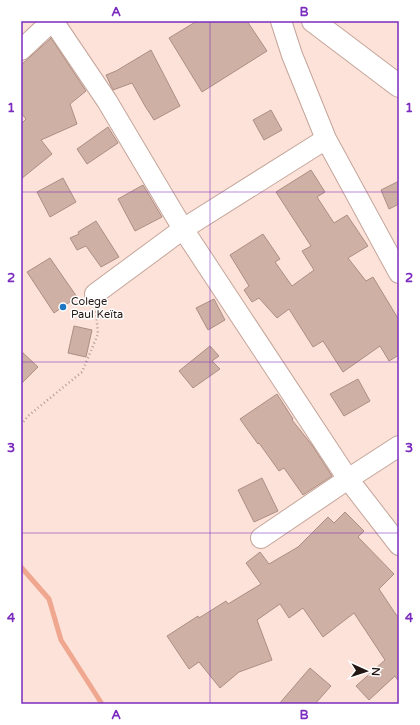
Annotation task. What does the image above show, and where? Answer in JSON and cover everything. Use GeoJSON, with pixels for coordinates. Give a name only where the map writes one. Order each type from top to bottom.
{"type":"FeatureCollection","features":[{"type":"Feature","properties":{"kind":"main road"},"geometry":{"type":"LineString","coordinates":[[324,24],[399,86]]}},
{"type":"Feature","properties":{"kind":"street"},"geometry":{"type":"LineString","coordinates":[[21,50],[52,21],[107,101],[183,229],[348,479],[399,545]]}},
{"type":"Feature","properties":{"kind":"street"},"geometry":{"type":"LineString","coordinates":[[281,21],[292,55],[326,139],[399,273]]}},
{"type":"Feature","properties":{"kind":"street"},"geometry":{"type":"LineString","coordinates":[[95,294],[183,229],[326,139]]}},
{"type":"Feature","properties":{"kind":"street"},"geometry":{"type":"LineString","coordinates":[[261,538],[399,446]]}},
{"type":"Feature","properties":{"kind":"path"},"geometry":{"type":"LineString","coordinates":[[21,425],[28,416],[82,372],[98,334],[95,294]]}},
{"type":"Feature","properties":{"kind":"building"},"geometry":{"type":"Polygon","coordinates":[[[197,21],[247,21],[267,51],[202,92],[169,38],[197,21]]]}},
{"type":"Feature","properties":{"kind":"building"},"geometry":{"type":"Polygon","coordinates":[[[51,38],[86,91],[70,104],[77,124],[41,140],[52,154],[21,179],[21,124],[26,119],[21,113],[21,65],[51,38]]]}},
{"type":"Feature","properties":{"kind":"building"},"geometry":{"type":"Polygon","coordinates":[[[151,50],[180,106],[154,120],[132,83],[113,90],[106,75],[116,71],[151,50]]]}},
{"type":"Feature","properties":{"kind":"building"},"geometry":{"type":"Polygon","coordinates":[[[271,110],[282,130],[264,140],[253,120],[271,110]]]}},
{"type":"Feature","properties":{"kind":"building"},"geometry":{"type":"Polygon","coordinates":[[[108,127],[118,143],[87,164],[77,149],[108,127]]]}},
{"type":"Feature","properties":{"kind":"building"},"geometry":{"type":"Polygon","coordinates":[[[311,170],[325,192],[317,197],[334,223],[347,215],[368,246],[348,258],[366,281],[373,277],[399,320],[399,355],[389,361],[380,346],[343,372],[323,341],[313,347],[289,309],[277,318],[259,298],[252,302],[244,290],[249,286],[230,255],[263,234],[280,259],[275,262],[292,286],[314,270],[302,251],[311,246],[276,192],[311,170]]]}},
{"type":"Feature","properties":{"kind":"building"},"geometry":{"type":"Polygon","coordinates":[[[63,178],[76,202],[50,217],[37,192],[63,178]]]}},
{"type":"Feature","properties":{"kind":"building"},"geometry":{"type":"Polygon","coordinates":[[[399,181],[399,204],[389,209],[381,190],[399,181]]]}},
{"type":"Feature","properties":{"kind":"building"},"geometry":{"type":"Polygon","coordinates":[[[143,185],[162,217],[135,231],[118,199],[143,185]]]}},
{"type":"Feature","properties":{"kind":"building"},"geometry":{"type":"Polygon","coordinates":[[[96,221],[119,257],[101,267],[86,246],[77,250],[70,238],[79,234],[78,232],[96,221]]]}},
{"type":"Feature","properties":{"kind":"building"},"geometry":{"type":"Polygon","coordinates":[[[50,258],[77,297],[54,313],[27,272],[50,258]]]}},
{"type":"Feature","properties":{"kind":"building"},"geometry":{"type":"Polygon","coordinates":[[[214,299],[225,320],[208,330],[196,308],[214,299]]]}},
{"type":"Feature","properties":{"kind":"building"},"geometry":{"type":"Polygon","coordinates":[[[74,326],[92,330],[86,357],[68,353],[74,326]]]}},
{"type":"Feature","properties":{"kind":"building"},"geometry":{"type":"Polygon","coordinates":[[[210,346],[219,356],[212,361],[220,369],[193,388],[179,371],[210,346]]]}},
{"type":"Feature","properties":{"kind":"building"},"geometry":{"type":"Polygon","coordinates":[[[21,351],[38,367],[21,384],[21,351]]]}},
{"type":"Feature","properties":{"kind":"building"},"geometry":{"type":"Polygon","coordinates":[[[358,379],[370,401],[344,416],[330,394],[358,379]]]}},
{"type":"Feature","properties":{"kind":"building"},"geometry":{"type":"Polygon","coordinates":[[[277,394],[293,419],[292,420],[312,445],[332,476],[303,495],[284,468],[279,471],[240,419],[277,394]]]}},
{"type":"Feature","properties":{"kind":"building"},"geometry":{"type":"Polygon","coordinates":[[[262,478],[278,511],[254,522],[238,490],[262,478]]]}},
{"type":"Feature","properties":{"kind":"building"},"geometry":{"type":"Polygon","coordinates":[[[345,512],[364,531],[358,537],[394,574],[379,589],[399,619],[399,682],[395,676],[369,700],[356,686],[385,660],[354,613],[323,637],[303,608],[289,618],[280,604],[257,620],[272,660],[239,672],[220,688],[199,662],[189,669],[167,636],[198,616],[199,618],[226,601],[228,604],[261,584],[246,563],[260,552],[269,564],[298,547],[328,517],[334,523],[345,512]]]}},
{"type":"Feature","properties":{"kind":"building"},"geometry":{"type":"Polygon","coordinates":[[[310,668],[331,686],[315,704],[279,704],[310,668]]]}},
{"type":"Feature","properties":{"kind":"waterway"},"geometry":{"type":"LineString","coordinates":[[21,567],[49,599],[61,640],[102,704]]}},
{"type":"Feature","properties":{"kind":"place","name":"Colege Paul Keïta"},"geometry":{"type":"Point","coordinates":[63,307]}}]}
